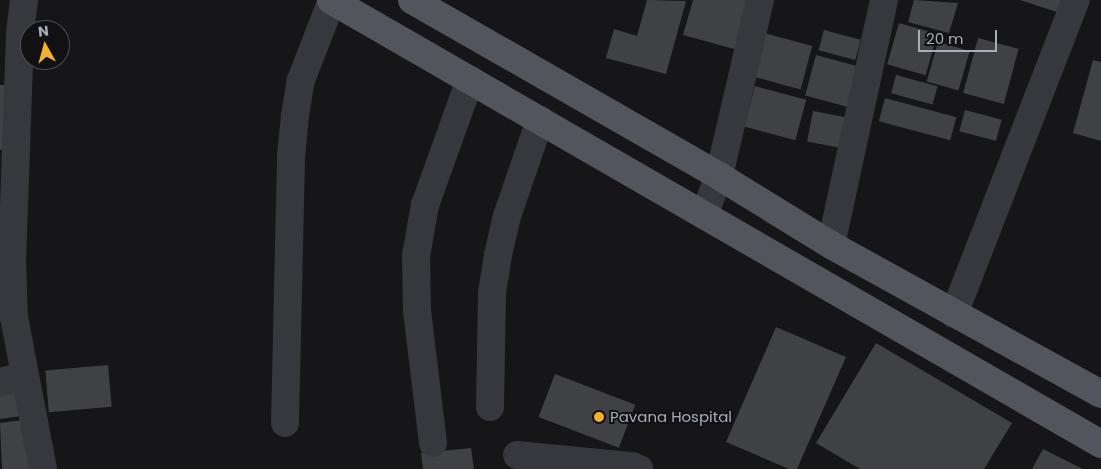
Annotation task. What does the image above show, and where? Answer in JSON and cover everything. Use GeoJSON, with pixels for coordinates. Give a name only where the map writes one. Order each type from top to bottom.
{"type":"FeatureCollection","features":[{"type":"Feature","properties":{"kind":"main road"},"geometry":{"type":"LineString","coordinates":[[331,0],[1101,444]]}},
{"type":"Feature","properties":{"kind":"main road"},"geometry":{"type":"LineString","coordinates":[[412,0],[718,176],[830,245],[1101,394]]}},
{"type":"Feature","properties":{"kind":"street"},"geometry":{"type":"LineString","coordinates":[[23,0],[20,34],[12,258],[14,317],[12,379],[43,469]]}},
{"type":"Feature","properties":{"kind":"street"},"geometry":{"type":"LineString","coordinates":[[285,423],[291,156],[295,116],[300,80],[331,0]]}},
{"type":"Feature","properties":{"kind":"street"},"geometry":{"type":"LineString","coordinates":[[704,215],[718,176],[760,0]]}},
{"type":"Feature","properties":{"kind":"street"},"geometry":{"type":"LineString","coordinates":[[830,245],[884,0]]}},
{"type":"Feature","properties":{"kind":"street"},"geometry":{"type":"LineString","coordinates":[[954,314],[1076,0]]}},
{"type":"Feature","properties":{"kind":"street"},"geometry":{"type":"LineString","coordinates":[[433,443],[417,311],[416,256],[425,205],[470,80]]}},
{"type":"Feature","properties":{"kind":"street"},"geometry":{"type":"LineString","coordinates":[[490,407],[492,292],[498,255],[506,219],[540,120]]}},
{"type":"Feature","properties":{"kind":"street"},"geometry":{"type":"LineString","coordinates":[[516,455],[632,466],[639,469]]}},
{"type":"Feature","properties":{"kind":"building"},"geometry":{"type":"Polygon","coordinates":[[[647,0],[686,1],[666,74],[606,58],[614,29],[637,36],[647,0]]]}},
{"type":"Feature","properties":{"kind":"building"},"geometry":{"type":"Polygon","coordinates":[[[693,0],[749,0],[745,52],[683,35],[693,0]]]}},
{"type":"Feature","properties":{"kind":"building"},"geometry":{"type":"Polygon","coordinates":[[[914,0],[958,3],[949,33],[908,22],[914,0]]]}},
{"type":"Feature","properties":{"kind":"building"},"geometry":{"type":"Polygon","coordinates":[[[1020,0],[1064,0],[1060,13],[1020,0]]]}},
{"type":"Feature","properties":{"kind":"building"},"geometry":{"type":"Polygon","coordinates":[[[899,23],[937,34],[926,75],[887,64],[899,23]]]}},
{"type":"Feature","properties":{"kind":"building"},"geometry":{"type":"Polygon","coordinates":[[[824,30],[861,40],[855,60],[819,50],[824,30]]]}},
{"type":"Feature","properties":{"kind":"building"},"geometry":{"type":"Polygon","coordinates":[[[764,33],[812,46],[801,89],[752,76],[764,33]]]}},
{"type":"Feature","properties":{"kind":"building"},"geometry":{"type":"Polygon","coordinates":[[[978,38],[1019,49],[1004,104],[963,93],[978,38]]]}},
{"type":"Feature","properties":{"kind":"building"},"geometry":{"type":"Polygon","coordinates":[[[938,42],[970,51],[958,91],[927,81],[938,42]]]}},
{"type":"Feature","properties":{"kind":"building"},"geometry":{"type":"Polygon","coordinates":[[[816,55],[862,67],[851,108],[805,96],[816,55]]]}},
{"type":"Feature","properties":{"kind":"building"},"geometry":{"type":"Polygon","coordinates":[[[1093,60],[1101,62],[1101,141],[1073,133],[1093,60]]]}},
{"type":"Feature","properties":{"kind":"building"},"geometry":{"type":"Polygon","coordinates":[[[896,75],[938,86],[933,104],[891,93],[896,75]]]}},
{"type":"Feature","properties":{"kind":"building"},"geometry":{"type":"Polygon","coordinates":[[[0,85],[9,85],[12,150],[0,150],[0,85]]]}},
{"type":"Feature","properties":{"kind":"building"},"geometry":{"type":"Polygon","coordinates":[[[755,86],[806,100],[795,140],[744,127],[755,86]]]}},
{"type":"Feature","properties":{"kind":"building"},"geometry":{"type":"Polygon","coordinates":[[[885,98],[956,117],[950,140],[879,121],[885,98]]]}},
{"type":"Feature","properties":{"kind":"building"},"geometry":{"type":"Polygon","coordinates":[[[965,110],[1002,120],[996,141],[959,131],[965,110]]]}},
{"type":"Feature","properties":{"kind":"building"},"geometry":{"type":"Polygon","coordinates":[[[813,111],[849,118],[843,148],[807,141],[813,111]]]}},
{"type":"Feature","properties":{"kind":"building"},"geometry":{"type":"Polygon","coordinates":[[[776,327],[846,357],[797,469],[789,469],[726,442],[776,327]]]}},
{"type":"Feature","properties":{"kind":"building"},"geometry":{"type":"Polygon","coordinates":[[[876,343],[1012,423],[984,469],[860,469],[816,443],[876,343]]]}},
{"type":"Feature","properties":{"kind":"building"},"geometry":{"type":"Polygon","coordinates":[[[108,365],[112,407],[49,412],[45,370],[108,365]]]}},
{"type":"Feature","properties":{"kind":"building"},"geometry":{"type":"Polygon","coordinates":[[[22,370],[29,415],[0,419],[0,373],[22,370]]]}},
{"type":"Feature","properties":{"kind":"building"},"geometry":{"type":"Polygon","coordinates":[[[555,374],[635,405],[619,448],[539,417],[555,374]]]}},
{"type":"Feature","properties":{"kind":"building"},"geometry":{"type":"Polygon","coordinates":[[[23,420],[30,469],[2,469],[0,423],[23,420]]]}},
{"type":"Feature","properties":{"kind":"building"},"geometry":{"type":"Polygon","coordinates":[[[471,448],[474,469],[423,469],[421,453],[471,448]]]}},
{"type":"Feature","properties":{"kind":"building"},"geometry":{"type":"Polygon","coordinates":[[[1043,449],[1083,469],[1032,469],[1043,449]]]}},
{"type":"Feature","properties":{"kind":"place","name":"Pavana Hospital"},"geometry":{"type":"Point","coordinates":[599,417]}}]}
